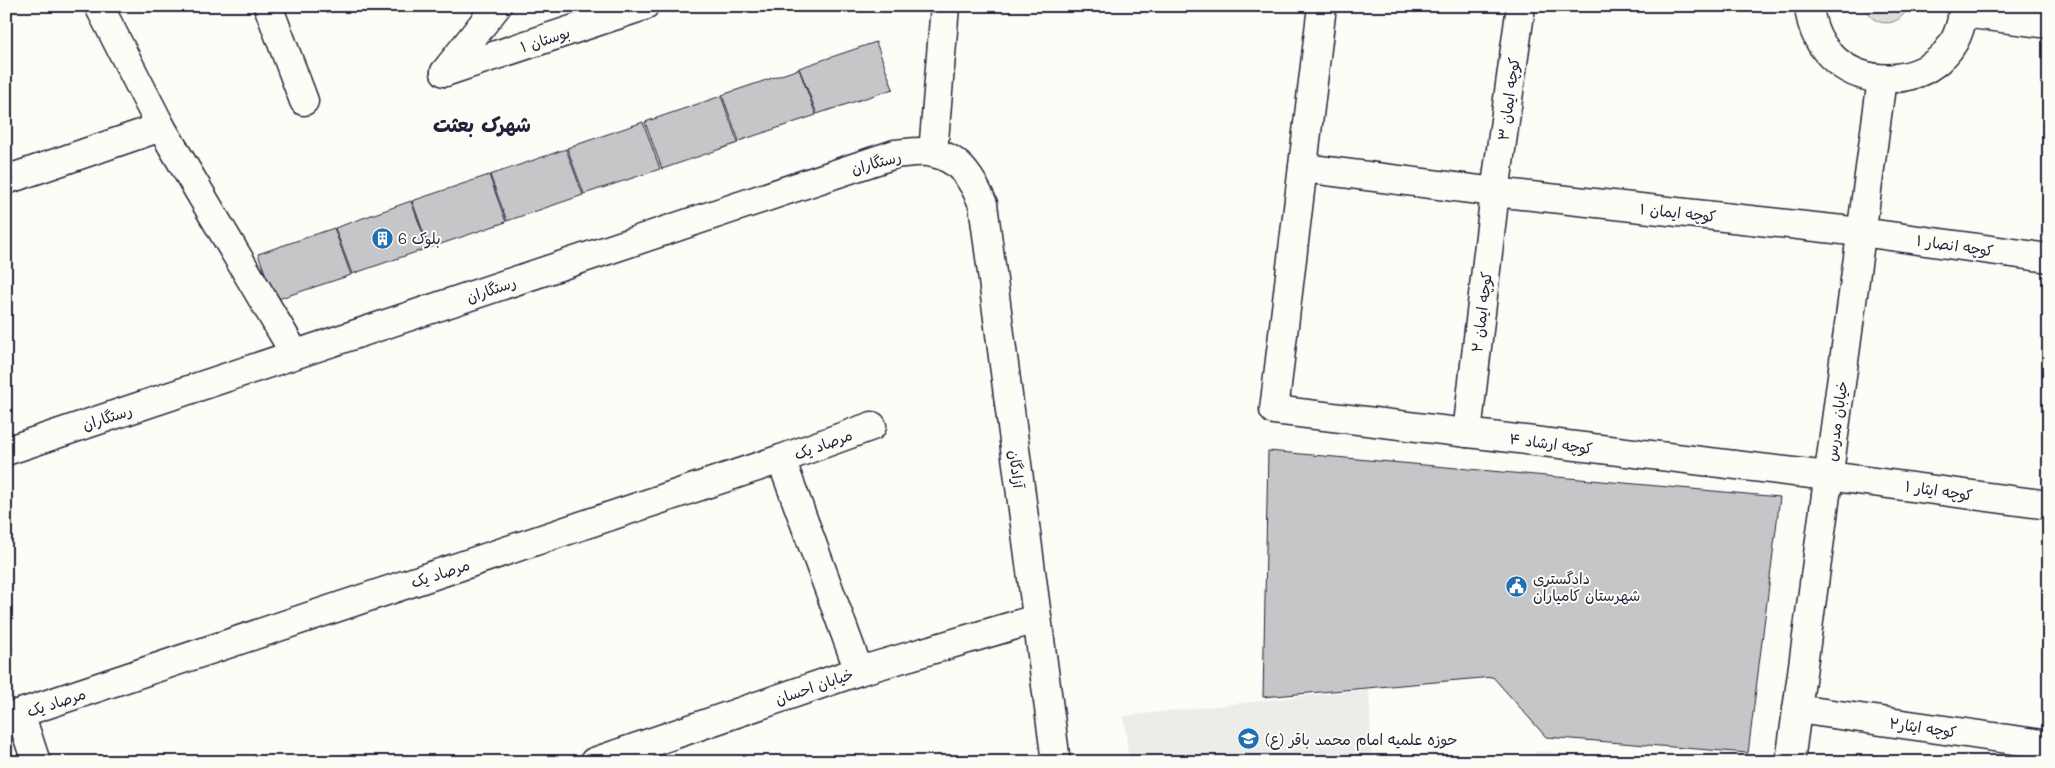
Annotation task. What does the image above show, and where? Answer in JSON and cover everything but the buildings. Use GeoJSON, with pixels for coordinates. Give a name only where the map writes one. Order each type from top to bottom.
{"type":"FeatureCollection","features":[{"type":"Feature","properties":{"kind":"street"},"geometry":{"type":"LineString","coordinates":[[268,6],[304,102]]}},
{"type":"Feature","properties":{"kind":"street","name":"بوستان ۱"},"geometry":{"type":"LineString","coordinates":[[497,6],[445,72],[644,6]]}},
{"type":"Feature","properties":{"kind":"street"},"geometry":{"type":"LineString","coordinates":[[933,153],[945,6]]}},
{"type":"Feature","properties":{"kind":"street"},"geometry":{"type":"LineString","coordinates":[[1303,168],[1322,6]]}},
{"type":"Feature","properties":{"kind":"street","name":"کوچه ایمان ۳"},"geometry":{"type":"LineString","coordinates":[[1496,192],[1521,6]]}},
{"type":"Feature","properties":{"kind":"street"},"geometry":{"type":"LineString","coordinates":[[1809,6],[1810,19],[1817,38],[1828,54],[1844,67],[1862,76],[1882,79],[1901,78],[1919,72],[1935,62],[1949,48],[1958,32],[1963,10],[2049,24]]}},
{"type":"Feature","properties":{"kind":"street"},"geometry":{"type":"LineString","coordinates":[[109,10],[160,127],[295,354]]}},
{"type":"Feature","properties":{"kind":"street","name":"خیابان مدرس"},"geometry":{"type":"LineString","coordinates":[[1790,762],[1882,79]]}},
{"type":"Feature","properties":{"kind":"street"},"geometry":{"type":"LineString","coordinates":[[6,180],[160,127]]}},
{"type":"Feature","properties":{"kind":"street","name":"رستگاران"},"geometry":{"type":"LineString","coordinates":[[6,451],[895,154],[933,153],[954,161],[972,179]]}},
{"type":"Feature","properties":{"kind":"street","name":"کوچه ایمان ۱"},"geometry":{"type":"LineString","coordinates":[[1303,168],[1496,192],[1861,232]]}},
{"type":"Feature","properties":{"kind":"street","name":"کوچه ارشاد ۴"},"geometry":{"type":"LineString","coordinates":[[1303,168],[1274,410],[1828,476]]}},
{"type":"Feature","properties":{"kind":"street","name":"آزادگان"},"geometry":{"type":"LineString","coordinates":[[972,179],[983,204],[1056,762]]}},
{"type":"Feature","properties":{"kind":"street","name":"کوچه ایمان ۲"},"geometry":{"type":"LineString","coordinates":[[1467,433],[1496,192]]}},
{"type":"Feature","properties":{"kind":"street","name":"کوچه انصار ۱"},"geometry":{"type":"LineString","coordinates":[[1861,232],[2049,258]]}},
{"type":"Feature","properties":{"kind":"street","name":"مرصاد یک"},"geometry":{"type":"LineString","coordinates":[[13,716],[781,459],[872,426]]}},
{"type":"Feature","properties":{"kind":"street"},"geometry":{"type":"LineString","coordinates":[[781,459],[859,671]]}},
{"type":"Feature","properties":{"kind":"street","name":"کوچه ایثار ۱"},"geometry":{"type":"LineString","coordinates":[[1828,476],[2049,505]]}},
{"type":"Feature","properties":{"kind":"street","name":"خیابان احسان"},"geometry":{"type":"LineString","coordinates":[[594,762],[859,671],[1036,619]]}},
{"type":"Feature","properties":{"kind":"street","name":"کوچه ایثار۲"},"geometry":{"type":"LineString","coordinates":[[1797,709],[2049,745]]}},
{"type":"Feature","properties":{"kind":"street"},"geometry":{"type":"LineString","coordinates":[[13,716],[36,762]]}},
{"type":"Feature","properties":{"kind":"shaded area"},"geometry":{"type":"Polygon","coordinates":[[[1864,6],[1908,6],[1899,19],[1886,23],[1873,19],[1864,6]]]}},
{"type":"Feature","properties":{"kind":"shaded area","name":"حوزه علمیه امام محمد باقر (ع)"},"geometry":{"type":"Polygon","coordinates":[[[1369,689],[1372,762],[1129,762],[1124,716],[1369,689]]]}},
{"type":"Feature","properties":{"kind":"shaded area"},"geometry":{"type":"Polygon","coordinates":[[[1538,751],[1670,762],[1525,762],[1525,759],[1538,751]]]}},
{"type":"Feature","properties":{"kind":"place","name":"بلوک 6"},"geometry":{"type":"Point","coordinates":[382,238]}},
{"type":"Feature","properties":{"kind":"place","name":"دادگستری شهرستان کامیاران"},"geometry":{"type":"Point","coordinates":[1517,587]}},
{"type":"Feature","properties":{"kind":"place","name":"حوزه علمیه امام محمد باقر (ع)"},"geometry":{"type":"Point","coordinates":[1249,739]}},
{"type":"Feature","properties":{"kind":"district","name":"شهرک بعثت"},"geometry":{"type":"Point","coordinates":[482,124]}}]}
